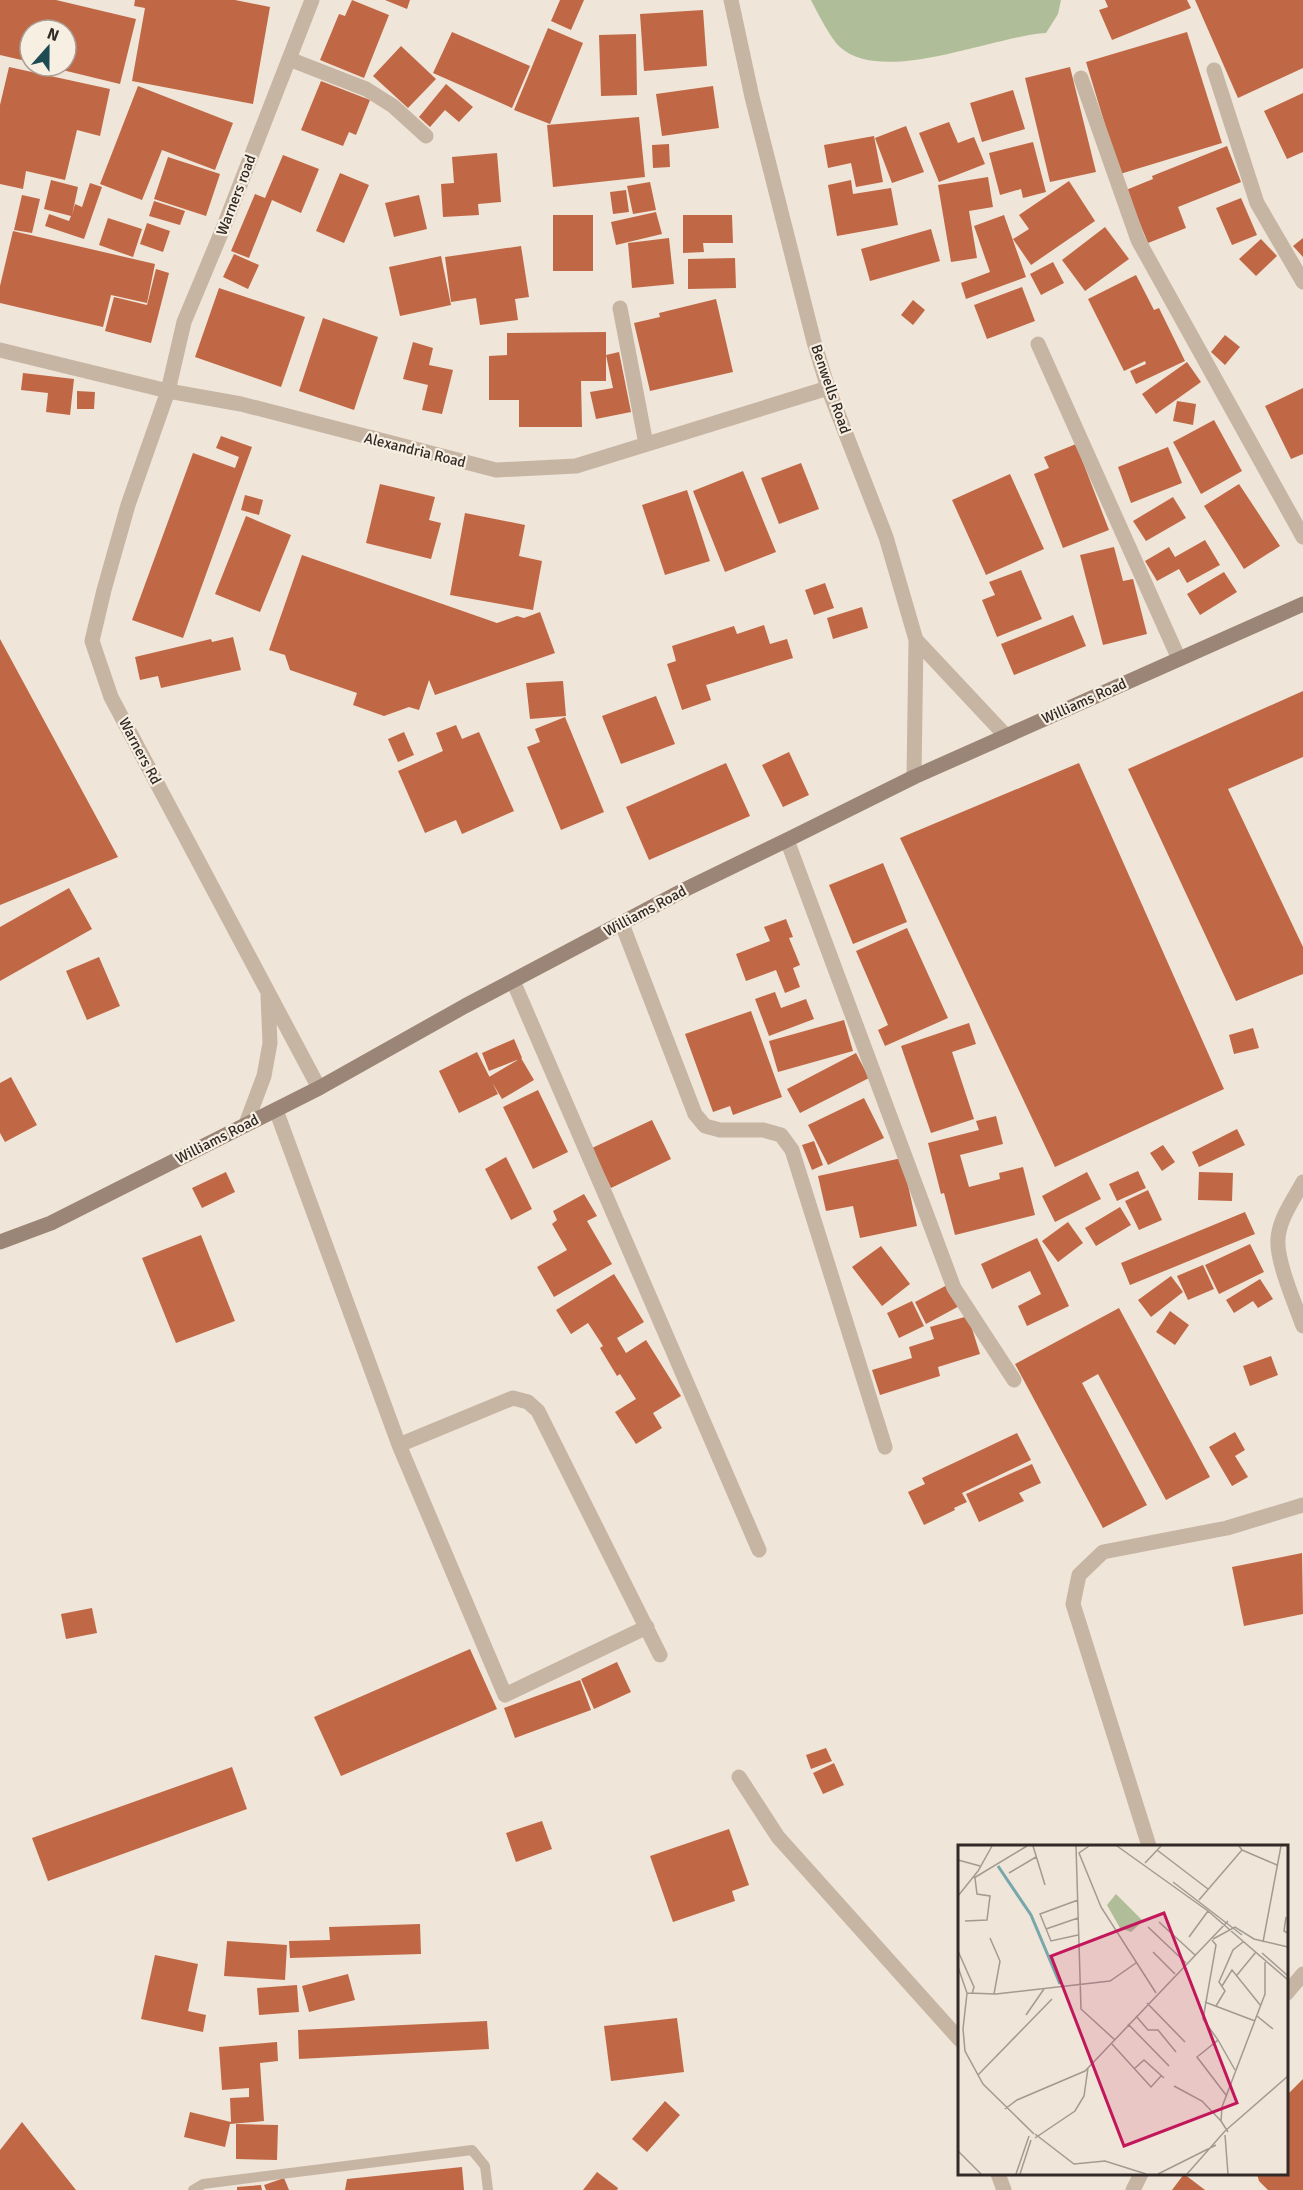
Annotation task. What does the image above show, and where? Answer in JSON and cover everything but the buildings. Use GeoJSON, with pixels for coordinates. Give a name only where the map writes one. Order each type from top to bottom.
{"type":"FeatureCollection","features":[{"type":"Feature","properties":{"kind":"street","name":"Warners road"},"geometry":{"type":"LineString","coordinates":[[168,391],[184,322],[312,0]]}},
{"type":"Feature","properties":{"kind":"street","name":"Benwells Road"},"geometry":{"type":"LineString","coordinates":[[731,0],[755,108],[814,342],[828,388],[886,537],[916,640],[914,777]]}},
{"type":"Feature","properties":{"kind":"street"},"geometry":{"type":"LineString","coordinates":[[289,59],[366,89],[393,106],[426,136]]}},
{"type":"Feature","properties":{"kind":"street"},"geometry":{"type":"LineString","coordinates":[[1214,70],[1257,203],[1303,282]]}},
{"type":"Feature","properties":{"kind":"street"},"geometry":{"type":"LineString","coordinates":[[1081,78],[1138,240],[1303,537]]}},
{"type":"Feature","properties":{"kind":"street"},"geometry":{"type":"LineString","coordinates":[[620,308],[646,444]]}},
{"type":"Feature","properties":{"kind":"street"},"geometry":{"type":"LineString","coordinates":[[1038,344],[1179,659]]}},
{"type":"Feature","properties":{"kind":"street","name":"Alexandria Road"},"geometry":{"type":"LineString","coordinates":[[0,350],[168,391],[241,404],[496,470],[576,466],[828,388]]}},
{"type":"Feature","properties":{"kind":"street","name":"Warners Rd"},"geometry":{"type":"LineString","coordinates":[[168,391],[151,434],[128,505],[104,590],[93,641],[111,697],[319,1088]]}},
{"type":"Feature","properties":{"kind":"street","name":"Williams Road"},"geometry":{"type":"LineString","coordinates":[[0,1242],[51,1223],[276,1110],[622,924],[914,777],[1303,604]]}},
{"type":"Feature","properties":{"kind":"street"},"geometry":{"type":"LineString","coordinates":[[916,640],[1006,736]]}},
{"type":"Feature","properties":{"kind":"street"},"geometry":{"type":"LineString","coordinates":[[787,840],[954,1288],[1014,1380]]}},
{"type":"Feature","properties":{"kind":"street"},"geometry":{"type":"LineString","coordinates":[[622,924],[695,1114],[705,1126],[720,1130],[763,1130],[781,1135],[792,1150],[885,1447]]}},
{"type":"Feature","properties":{"kind":"street"},"geometry":{"type":"LineString","coordinates":[[513,981],[759,1550]]}},
{"type":"Feature","properties":{"kind":"street"},"geometry":{"type":"LineString","coordinates":[[246,1124],[264,1076],[270,1044],[268,990]]}},
{"type":"Feature","properties":{"kind":"street"},"geometry":{"type":"LineString","coordinates":[[276,1110],[399,1445],[505,1695],[647,1627]]}},
{"type":"Feature","properties":{"kind":"street"},"geometry":{"type":"LineString","coordinates":[[1303,1182],[1284,1217],[1278,1238],[1279,1255],[1303,1326]]}},
{"type":"Feature","properties":{"kind":"street"},"geometry":{"type":"LineString","coordinates":[[399,1445],[513,1398],[528,1402],[538,1411],[660,1655]]}},
{"type":"Feature","properties":{"kind":"street"},"geometry":{"type":"LineString","coordinates":[[1149,1845],[1073,1604],[1079,1575],[1103,1552],[1227,1528],[1303,1505]]}},
{"type":"Feature","properties":{"kind":"street"},"geometry":{"type":"LineString","coordinates":[[739,1777],[777,1837],[958,2038]]}},
{"type":"Feature","properties":{"kind":"street"},"geometry":{"type":"LineString","coordinates":[[1288,1993],[1303,1974]]}},
{"type":"Feature","properties":{"kind":"street"},"geometry":{"type":"LineString","coordinates":[[998,2175],[1004,2190]]}},
{"type":"Feature","properties":{"kind":"street"},"geometry":{"type":"LineString","coordinates":[[1133,2190],[1140,2175]]}},
{"type":"Feature","properties":{"kind":"lane"},"geometry":{"type":"LineString","coordinates":[[193,2190],[203,2184],[215,2182],[472,2150],[485,2166],[488,2190]]}},
{"type":"Feature","properties":{"kind":"green space"},"geometry":{"type":"Polygon","coordinates":[[[811,0],[1061,0],[1058,14],[1046,33],[939,56],[883,62],[859,58],[840,47],[828,32],[811,0]]]}}]}
